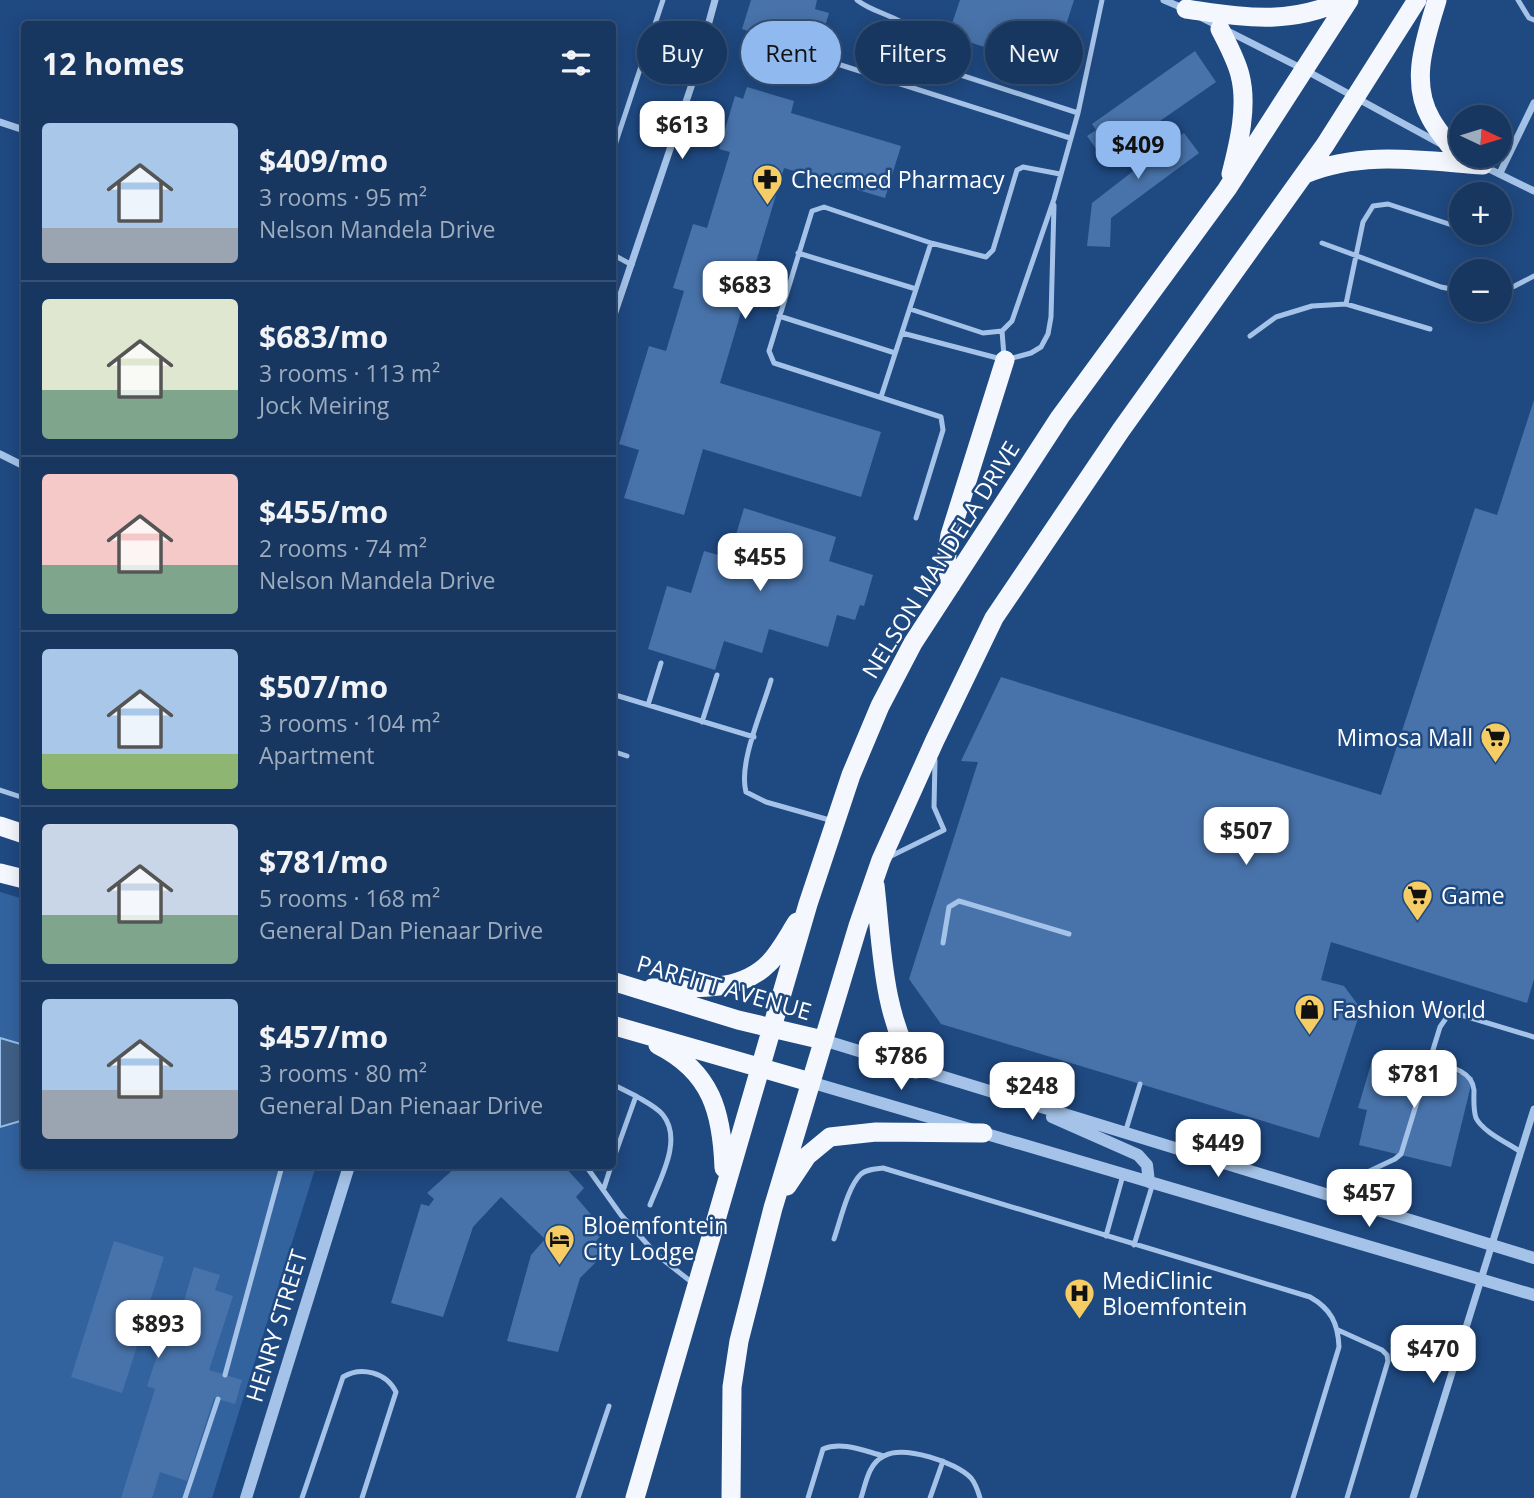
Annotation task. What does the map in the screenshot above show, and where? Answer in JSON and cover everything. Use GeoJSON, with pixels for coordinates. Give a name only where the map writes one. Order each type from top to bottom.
{"type":"FeatureCollection","features":[{"type":"Feature","properties":{"kind":"highway"},"geometry":{"type":"LineString","coordinates":[[1186,9],[1275,19],[1304,14],[1343,0]]}},
{"type":"Feature","properties":{"kind":"highway","name":"NELSON MANDELA DRIVE"},"geometry":{"type":"LineString","coordinates":[[635,1498],[808,904],[851,775],[880,706],[913,643],[1060,417],[1227,189],[1349,0]]}},
{"type":"Feature","properties":{"kind":"highway"},"geometry":{"type":"LineString","coordinates":[[731,1498],[729,1455],[732,1387],[739,1341],[773,1208],[810,1082],[881,860],[995,618],[1121,430],[1305,174],[1417,0]]}},
{"type":"Feature","properties":{"kind":"highway"},"geometry":{"type":"LineString","coordinates":[[1437,0],[1425,39],[1420,82],[1423,103],[1431,119],[1449,140]]}},
{"type":"Feature","properties":{"kind":"highway"},"geometry":{"type":"LineString","coordinates":[[1220,29],[1240,73],[1244,94],[1237,150],[1227,189]]}},
{"type":"Feature","properties":{"kind":"highway"},"geometry":{"type":"LineString","coordinates":[[1305,174],[1325,165],[1350,160],[1415,160],[1492,169]]}},
{"type":"Feature","properties":{"kind":"highway"},"geometry":{"type":"LineString","coordinates":[[951,585],[946,561],[950,535],[1005,360]]}},
{"type":"Feature","properties":{"kind":"highway"},"geometry":{"type":"LineString","coordinates":[[0,827],[21,833]]}},
{"type":"Feature","properties":{"kind":"highway"},"geometry":{"type":"LineString","coordinates":[[0,873],[21,878]]}},
{"type":"Feature","properties":{"kind":"highway"},"geometry":{"type":"LineString","coordinates":[[874,880],[893,1016],[903,1048],[916,1069]]}},
{"type":"Feature","properties":{"kind":"highway"},"geometry":{"type":"LineString","coordinates":[[634,988],[720,987],[738,982],[768,964],[808,904]]}},
{"type":"Feature","properties":{"kind":"highway","name":"PARFITT AVENUE"},"geometry":{"type":"LineString","coordinates":[[616,982],[771,1028],[823,1040]]}},
{"type":"Feature","properties":{"kind":"highway"},"geometry":{"type":"LineString","coordinates":[[621,1028],[810,1082]]}},
{"type":"Feature","properties":{"kind":"highway"},"geometry":{"type":"LineString","coordinates":[[621,1028],[669,1051],[687,1064],[702,1081],[714,1102],[721,1124],[725,1185]]}},
{"type":"Feature","properties":{"kind":"highway"},"geometry":{"type":"LineString","coordinates":[[773,1208],[807,1156],[830,1137],[876,1132],[983,1133]]}},
{"type":"Feature","properties":{"kind":"street"},"geometry":{"type":"LineString","coordinates":[[616,306],[688,97],[715,0]]}},
{"type":"Feature","properties":{"kind":"street"},"geometry":{"type":"LineString","coordinates":[[1164,0],[1305,70],[1449,147]]}},
{"type":"Feature","properties":{"kind":"street"},"geometry":{"type":"LineString","coordinates":[[1534,103],[1492,169],[1534,191]]}},
{"type":"Feature","properties":{"kind":"street"},"geometry":{"type":"LineString","coordinates":[[0,122],[21,129]]}},
{"type":"Feature","properties":{"kind":"street"},"geometry":{"type":"LineString","coordinates":[[0,454],[21,464]]}},
{"type":"Feature","properties":{"kind":"street"},"geometry":{"type":"LineString","coordinates":[[823,1040],[1534,1258]]}},
{"type":"Feature","properties":{"kind":"street"},"geometry":{"type":"LineString","coordinates":[[810,1082],[1534,1296]]}},
{"type":"Feature","properties":{"kind":"street"},"geometry":{"type":"LineString","coordinates":[[1024,1102],[1070,1126],[1138,1155],[1147,1165],[1151,1183]]}},
{"type":"Feature","properties":{"kind":"street"},"geometry":{"type":"LineString","coordinates":[[1413,1498],[1534,1109]]}},
{"type":"Feature","properties":{"kind":"street","name":"HENRY STREET"},"geometry":{"type":"LineString","coordinates":[[246,1498],[348,1169]]}},
{"type":"Feature","properties":{"kind":"lane"},"geometry":{"type":"LineString","coordinates":[[616,142],[663,0]]}},
{"type":"Feature","properties":{"kind":"lane"},"geometry":{"type":"LineString","coordinates":[[857,0],[894,16],[915,31],[936,67],[1078,113]]}},
{"type":"Feature","properties":{"kind":"lane"},"geometry":{"type":"LineString","coordinates":[[910,309],[983,333],[1002,331],[1012,321],[1054,199],[1078,113],[1102,0]]}},
{"type":"Feature","properties":{"kind":"lane"},"geometry":{"type":"LineString","coordinates":[[1518,0],[1529,18],[1534,20]]}},
{"type":"Feature","properties":{"kind":"lane"},"geometry":{"type":"LineString","coordinates":[[841,65],[1070,138]]}},
{"type":"Feature","properties":{"kind":"lane"},"geometry":{"type":"LineString","coordinates":[[916,518],[944,421],[936,414],[775,363],[769,351],[812,211],[820,207],[931,243],[986,257],[993,250],[1017,170],[1023,167],[1060,174]]}},
{"type":"Feature","properties":{"kind":"lane"},"geometry":{"type":"LineString","coordinates":[[902,333],[1005,360],[1031,353],[1041,347],[1048,334],[1051,307],[1054,199]]}},
{"type":"Feature","properties":{"kind":"lane"},"geometry":{"type":"LineString","coordinates":[[1346,304],[1363,222],[1373,206],[1388,204],[1449,224]]}},
{"type":"Feature","properties":{"kind":"lane"},"geometry":{"type":"LineString","coordinates":[[881,397],[931,243]]}},
{"type":"Feature","properties":{"kind":"lane"},"geometry":{"type":"LineString","coordinates":[[1322,243],[1449,289]]}},
{"type":"Feature","properties":{"kind":"lane"},"geometry":{"type":"LineString","coordinates":[[798,253],[916,289]]}},
{"type":"Feature","properties":{"kind":"lane"},"geometry":{"type":"LineString","coordinates":[[616,256],[632,265]]}},
{"type":"Feature","properties":{"kind":"lane"},"geometry":{"type":"LineString","coordinates":[[1512,287],[1534,276]]}},
{"type":"Feature","properties":{"kind":"lane"},"geometry":{"type":"LineString","coordinates":[[1250,337],[1276,317],[1312,306],[1346,304],[1430,329]]}},
{"type":"Feature","properties":{"kind":"lane"},"geometry":{"type":"LineString","coordinates":[[779,316],[895,353]]}},
{"type":"Feature","properties":{"kind":"lane"},"geometry":{"type":"LineString","coordinates":[[1002,331],[1005,360]]}},
{"type":"Feature","properties":{"kind":"lane"},"geometry":{"type":"LineString","coordinates":[[648,705],[661,663]]}},
{"type":"Feature","properties":{"kind":"lane"},"geometry":{"type":"LineString","coordinates":[[702,722],[717,675]]}},
{"type":"Feature","properties":{"kind":"lane"},"geometry":{"type":"LineString","coordinates":[[771,680],[743,782],[746,792],[766,802],[836,821]]}},
{"type":"Feature","properties":{"kind":"lane"},"geometry":{"type":"LineString","coordinates":[[616,695],[754,737]]}},
{"type":"Feature","properties":{"kind":"lane"},"geometry":{"type":"LineString","coordinates":[[881,860],[944,830],[934,807],[936,740]]}},
{"type":"Feature","properties":{"kind":"lane"},"geometry":{"type":"LineString","coordinates":[[616,752],[627,756]]}},
{"type":"Feature","properties":{"kind":"lane"},"geometry":{"type":"LineString","coordinates":[[0,790],[21,796]]}},
{"type":"Feature","properties":{"kind":"lane"},"geometry":{"type":"LineString","coordinates":[[943,943],[949,907],[959,901],[1069,934]]}},
{"type":"Feature","properties":{"kind":"lane"},"geometry":{"type":"LineString","coordinates":[[1321,1193],[1401,1154],[1440,1027],[1448,1014],[1458,1014],[1534,1037]]}},
{"type":"Feature","properties":{"kind":"lane"},"geometry":{"type":"LineString","coordinates":[[1430,1062],[1463,1072],[1469,1077],[1477,1118],[1483,1126],[1521,1152]]}},
{"type":"Feature","properties":{"kind":"lane"},"geometry":{"type":"LineString","coordinates":[[1125,1133],[1140,1084]]}},
{"type":"Feature","properties":{"kind":"lane"},"geometry":{"type":"LineString","coordinates":[[616,1086],[662,1113],[671,1129],[670,1149],[650,1205]]}},
{"type":"Feature","properties":{"kind":"lane"},"geometry":{"type":"LineString","coordinates":[[616,1153],[636,1096]]}},
{"type":"Feature","properties":{"kind":"lane"},"geometry":{"type":"LineString","coordinates":[[834,1239],[854,1184],[861,1174],[869,1169],[883,1168],[1310,1297],[1321,1303],[1333,1317],[1338,1330],[1339,1346],[1293,1498]]}},
{"type":"Feature","properties":{"kind":"lane"},"geometry":{"type":"LineString","coordinates":[[225,1375],[281,1169]]}},
{"type":"Feature","properties":{"kind":"lane"},"geometry":{"type":"LineString","coordinates":[[588,1169],[621,1215],[657,1255],[696,1286]]}},
{"type":"Feature","properties":{"kind":"lane"},"geometry":{"type":"LineString","coordinates":[[604,1188],[610,1169]]}},
{"type":"Feature","properties":{"kind":"lane"},"geometry":{"type":"LineString","coordinates":[[1106,1236],[1123,1174]]}},
{"type":"Feature","properties":{"kind":"lane"},"geometry":{"type":"LineString","coordinates":[[1134,1245],[1151,1183]]}},
{"type":"Feature","properties":{"kind":"lane"},"geometry":{"type":"LineString","coordinates":[[1338,1330],[1382,1350],[1388,1361],[1347,1498]]}},
{"type":"Feature","properties":{"kind":"lane"},"geometry":{"type":"LineString","coordinates":[[302,1498],[342,1377],[351,1372],[364,1371],[387,1379],[396,1392],[362,1498]]}},
{"type":"Feature","properties":{"kind":"lane"},"geometry":{"type":"LineString","coordinates":[[185,1498],[218,1399]]}},
{"type":"Feature","properties":{"kind":"lane"},"geometry":{"type":"LineString","coordinates":[[578,1498],[609,1406]]}},
{"type":"Feature","properties":{"kind":"lane"},"geometry":{"type":"LineString","coordinates":[[808,1498],[823,1449],[833,1445],[846,1446],[884,1456]]}},
{"type":"Feature","properties":{"kind":"lane"},"geometry":{"type":"LineString","coordinates":[[861,1498],[872,1466],[884,1456],[896,1452],[943,1461],[967,1474],[974,1481],[980,1498]]}},
{"type":"Feature","properties":{"kind":"lane"},"geometry":{"type":"LineString","coordinates":[[930,1498],[943,1461]]}},
{"type":"Feature","properties":{"kind":"shaded area"},"geometry":{"type":"Polygon","coordinates":[[[0,892],[21,898],[21,1169],[315,1169],[212,1498],[0,1498],[0,892]]]}},
{"type":"Feature","properties":{"kind":"shaded area"},"geometry":{"type":"Polygon","coordinates":[[[0,1038],[21,1044],[21,1121],[0,1127],[0,1038]]]}},
{"type":"Feature","properties":{"kind":"building"},"geometry":{"type":"Polygon","coordinates":[[[751,0],[817,0],[815,9],[829,13],[827,21],[744,21],[751,0]]]}},
{"type":"Feature","properties":{"kind":"building"},"geometry":{"type":"Polygon","coordinates":[[[960,0],[1074,0],[1067,21],[985,21],[985,47],[971,43],[971,21],[953,21],[960,0]]]}},
{"type":"Feature","properties":{"kind":"building"},"geometry":{"type":"Polygon","coordinates":[[[1195,51],[1216,82],[1104,160],[1087,136],[1096,130],[1092,124],[1195,51]]]}},
{"type":"Feature","properties":{"kind":"building"},"geometry":{"type":"Polygon","coordinates":[[[747,87],[794,101],[791,113],[901,146],[885,198],[784,168],[720,383],[881,432],[861,497],[703,449],[684,515],[624,498],[639,450],[619,444],[649,346],[666,351],[684,291],[673,288],[693,224],[707,228],[730,152],[719,149],[735,96],[743,99],[747,87]]]}},
{"type":"Feature","properties":{"kind":"building"},"geometry":{"type":"Polygon","coordinates":[[[1156,128],[1169,144],[1184,133],[1199,153],[1111,218],[1110,247],[1087,246],[1092,203],[1141,165],[1129,149],[1156,128]]]}},
{"type":"Feature","properties":{"kind":"building","name":"Mimosa Mall"},"geometry":{"type":"Polygon","coordinates":[[[1534,400],[1534,979],[1527,1003],[1331,942],[1321,980],[1344,986],[1361,1009],[1319,1138],[941,1024],[909,979],[978,762],[961,761],[1001,677],[1381,795],[1475,508],[1497,515],[1534,400]]]}},
{"type":"Feature","properties":{"kind":"building"},"geometry":{"type":"Polygon","coordinates":[[[744,508],[836,537],[829,561],[873,575],[864,606],[860,605],[855,620],[837,615],[828,647],[769,629],[762,653],[724,641],[715,670],[648,649],[667,586],[691,593],[704,551],[729,558],[744,508]]]}},
{"type":"Feature","properties":{"kind":"building"},"geometry":{"type":"Polygon","coordinates":[[[1374,1054],[1473,1077],[1451,1167],[1359,1145],[1367,1110],[1358,1108],[1374,1054]]]}},
{"type":"Feature","properties":{"kind":"building","name":"Bloemfontein City Lodge"},"geometry":{"type":"Polygon","coordinates":[[[454,1169],[567,1169],[584,1188],[576,1197],[605,1231],[596,1241],[606,1252],[580,1278],[558,1352],[507,1341],[531,1255],[545,1239],[501,1197],[473,1227],[443,1317],[391,1303],[421,1204],[429,1206],[434,1199],[427,1193],[454,1169]]]}},
{"type":"Feature","properties":{"kind":"building"},"geometry":{"type":"Polygon","coordinates":[[[114,1241],[164,1257],[148,1308],[179,1318],[194,1267],[220,1275],[215,1290],[233,1296],[209,1370],[242,1380],[235,1404],[214,1398],[187,1481],[160,1472],[152,1498],[121,1498],[155,1389],[147,1386],[160,1347],[139,1340],[122,1393],[71,1377],[114,1241]]]}},
{"type":"Feature","properties":{"kind":"place","name":"Checmed Pharmacy"},"geometry":{"type":"Point","coordinates":[768,207]}},
{"type":"Feature","properties":{"kind":"place","name":"Mimosa Mall"},"geometry":{"type":"Point","coordinates":[1496,765]}},
{"type":"Feature","properties":{"kind":"place","name":"Game"},"geometry":{"type":"Point","coordinates":[1418,923]}},
{"type":"Feature","properties":{"kind":"place","name":"Fashion World"},"geometry":{"type":"Point","coordinates":[1309,1037]}},
{"type":"Feature","properties":{"kind":"place","name":"Bloemfontein City Lodge"},"geometry":{"type":"Point","coordinates":[560,1266]}},
{"type":"Feature","properties":{"kind":"place","name":"MediClinic Bloemfontein"},"geometry":{"type":"Point","coordinates":[1079,1321]}}]}
